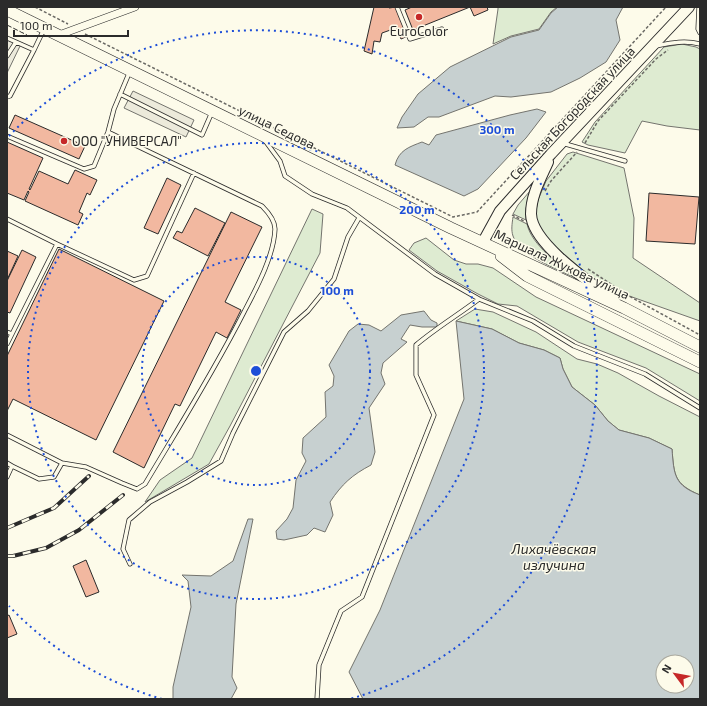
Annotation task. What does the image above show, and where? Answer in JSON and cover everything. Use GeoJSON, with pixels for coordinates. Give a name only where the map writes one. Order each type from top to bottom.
{"type":"FeatureCollection","features":[{"type":"Feature","properties":{"kind":"main road","name":"Сельская Богородская улица"},"geometry":{"type":"LineString","coordinates":[[483,242],[500,211],[561,143],[689,7]]}},
{"type":"Feature","properties":{"kind":"main road"},"geometry":{"type":"LineString","coordinates":[[7,10],[44,29]]}},
{"type":"Feature","properties":{"kind":"main road","name":"улица Седова"},"geometry":{"type":"LineString","coordinates":[[44,29],[451,228],[483,242]]}},
{"type":"Feature","properties":{"kind":"main road"},"geometry":{"type":"LineString","coordinates":[[551,154],[533,197],[531,215],[536,230],[550,249],[624,308]]}},
{"type":"Feature","properties":{"kind":"main road","name":"Маршала Жукова улица"},"geometry":{"type":"LineString","coordinates":[[483,242],[624,308],[700,346]]}},
{"type":"Feature","properties":{"kind":"main road","name":"Маршала Жукова улица"},"geometry":{"type":"LineString","coordinates":[[483,242],[534,279],[700,362]]}},
{"type":"Feature","properties":{"kind":"street"},"geometry":{"type":"LineString","coordinates":[[59,35],[135,7]]}},
{"type":"Feature","properties":{"kind":"lane"},"geometry":{"type":"LineString","coordinates":[[397,7],[410,39],[442,29]]}},
{"type":"Feature","properties":{"kind":"lane"},"geometry":{"type":"LineString","coordinates":[[699,7],[698,29],[700,33]]}},
{"type":"Feature","properties":{"kind":"lane"},"geometry":{"type":"LineString","coordinates":[[7,96],[10,96],[44,29]]}},
{"type":"Feature","properties":{"kind":"lane"},"geometry":{"type":"LineString","coordinates":[[7,38],[34,50]]}},
{"type":"Feature","properties":{"kind":"lane"},"geometry":{"type":"LineString","coordinates":[[651,48],[679,41],[700,44]]}},
{"type":"Feature","properties":{"kind":"lane"},"geometry":{"type":"LineString","coordinates":[[7,56],[16,42]]}},
{"type":"Feature","properties":{"kind":"lane"},"geometry":{"type":"LineString","coordinates":[[7,136],[84,169],[94,166],[108,132],[114,109],[130,70]]}},
{"type":"Feature","properties":{"kind":"lane"},"geometry":{"type":"LineString","coordinates":[[120,94],[202,135],[212,111]]}},
{"type":"Feature","properties":{"kind":"lane"},"geometry":{"type":"LineString","coordinates":[[7,435],[62,463],[86,467],[122,484],[137,489],[145,484],[229,341],[257,287],[273,246],[275,227],[271,215],[262,206],[108,132]]}},
{"type":"Feature","properties":{"kind":"lane"},"geometry":{"type":"LineString","coordinates":[[260,134],[280,161],[285,176],[312,194],[347,208],[435,274],[479,299],[533,321],[574,346],[645,374],[700,408]]}},
{"type":"Feature","properties":{"kind":"lane"},"geometry":{"type":"LineString","coordinates":[[561,143],[625,161]]}},
{"type":"Feature","properties":{"kind":"lane"},"geometry":{"type":"LineString","coordinates":[[7,219],[134,280],[147,276],[194,173]]}},
{"type":"Feature","properties":{"kind":"lane"},"geometry":{"type":"LineString","coordinates":[[130,564],[123,549],[129,520],[150,502],[221,461],[233,433],[284,332],[308,311],[334,279],[348,237],[360,218]]}},
{"type":"Feature","properties":{"kind":"lane"},"geometry":{"type":"LineString","coordinates":[[7,344],[57,244]]}},
{"type":"Feature","properties":{"kind":"lane"},"geometry":{"type":"LineString","coordinates":[[317,699],[318,665],[341,611],[362,597],[434,415],[416,375],[416,345],[431,332],[455,317],[479,299]]}},
{"type":"Feature","properties":{"kind":"lane"},"geometry":{"type":"LineString","coordinates":[[7,332],[12,334]]}},
{"type":"Feature","properties":{"kind":"lane"},"geometry":{"type":"LineString","coordinates":[[7,463],[39,479],[54,477],[62,463]]}},
{"type":"Feature","properties":{"kind":"lane"},"geometry":{"type":"LineString","coordinates":[[7,477],[12,466]]}},
{"type":"Feature","properties":{"kind":"path"},"geometry":{"type":"LineString","coordinates":[[35,7],[76,29],[453,217],[477,212],[666,7]]}},
{"type":"Feature","properties":{"kind":"path"},"geometry":{"type":"LineString","coordinates":[[543,194],[551,181],[586,142],[598,121],[656,59],[670,48]]}},
{"type":"Feature","properties":{"kind":"path"},"geometry":{"type":"LineString","coordinates":[[512,215],[527,222]]}},
{"type":"Feature","properties":{"kind":"path"},"geometry":{"type":"LineString","coordinates":[[586,268],[629,296],[700,335]]}},
{"type":"Feature","properties":{"kind":"green space"},"geometry":{"type":"Polygon","coordinates":[[[498,7],[557,7],[551,12],[539,29],[511,36],[493,44],[498,7]]]}},
{"type":"Feature","properties":{"kind":"green space"},"geometry":{"type":"Polygon","coordinates":[[[682,44],[700,49],[700,130],[642,121],[625,153],[588,145],[582,142],[595,122],[664,47],[682,44]]]}},
{"type":"Feature","properties":{"kind":"green space"},"geometry":{"type":"Polygon","coordinates":[[[573,152],[624,168],[634,218],[633,258],[700,303],[700,321],[601,286],[542,235],[535,215],[538,200],[546,181],[567,154],[573,152]]]}},
{"type":"Feature","properties":{"kind":"green space"},"geometry":{"type":"Polygon","coordinates":[[[530,191],[526,209],[526,220],[513,214],[518,205],[530,191]]]}},
{"type":"Feature","properties":{"kind":"green space"},"geometry":{"type":"Polygon","coordinates":[[[312,209],[323,214],[320,253],[209,464],[145,502],[160,480],[192,458],[312,209]]]}},
{"type":"Feature","properties":{"kind":"green space"},"geometry":{"type":"Polygon","coordinates":[[[513,217],[527,224],[534,240],[540,247],[575,278],[531,256],[523,249],[513,236],[513,217]]]}},
{"type":"Feature","properties":{"kind":"green space"},"geometry":{"type":"Polygon","coordinates":[[[426,238],[454,260],[466,264],[478,264],[493,268],[536,297],[700,374],[700,401],[646,368],[578,342],[517,306],[498,304],[437,271],[409,250],[414,243],[426,238]]]}},
{"type":"Feature","properties":{"kind":"green space"},"geometry":{"type":"Polygon","coordinates":[[[475,309],[493,312],[536,332],[577,359],[597,364],[618,373],[700,417],[700,495],[685,487],[677,478],[672,449],[649,438],[619,430],[608,421],[595,405],[572,387],[563,369],[560,358],[544,350],[519,343],[492,329],[456,321],[475,309]]]}},
{"type":"Feature","properties":{"kind":"shaded area"},"geometry":{"type":"Polygon","coordinates":[[[7,37],[21,44],[7,73],[7,37]]]}},
{"type":"Feature","properties":{"kind":"shaded area"},"geometry":{"type":"Polygon","coordinates":[[[133,91],[194,120],[186,137],[124,108],[133,91]]]}},
{"type":"Feature","properties":{"kind":"water"},"geometry":{"type":"Polygon","coordinates":[[[558,7],[623,7],[616,20],[620,40],[606,62],[580,78],[551,92],[511,97],[495,96],[439,117],[428,117],[414,127],[397,128],[402,117],[418,94],[450,67],[511,37],[539,30],[551,13],[558,7]]]}},
{"type":"Feature","properties":{"kind":"water"},"geometry":{"type":"Polygon","coordinates":[[[537,109],[546,112],[526,138],[478,189],[464,196],[395,165],[402,152],[422,142],[429,145],[436,135],[537,109]]]}},
{"type":"Feature","properties":{"kind":"water"},"geometry":{"type":"Polygon","coordinates":[[[424,311],[431,320],[437,323],[437,327],[410,325],[401,339],[407,342],[383,363],[381,373],[385,384],[369,408],[375,452],[371,465],[358,472],[348,480],[330,502],[333,515],[325,532],[314,528],[307,535],[284,540],[277,539],[276,531],[287,519],[293,508],[296,480],[306,461],[302,453],[303,438],[326,417],[325,392],[333,386],[334,376],[329,365],[349,331],[358,324],[369,325],[381,331],[401,315],[424,311]]]}},
{"type":"Feature","properties":{"kind":"water","name":"Лихачёвская излучина"},"geometry":{"type":"Polygon","coordinates":[[[456,321],[492,329],[519,343],[544,350],[560,358],[563,369],[572,387],[595,405],[608,421],[619,430],[649,438],[672,449],[675,472],[680,483],[691,491],[700,495],[700,699],[363,699],[349,672],[380,610],[464,399],[456,321]]]}},
{"type":"Feature","properties":{"kind":"water"},"geometry":{"type":"Polygon","coordinates":[[[248,519],[253,519],[236,604],[232,677],[237,688],[231,699],[173,699],[173,687],[191,607],[188,581],[182,575],[211,576],[233,561],[248,519]]]}},
{"type":"Feature","properties":{"kind":"building"},"geometry":{"type":"Polygon","coordinates":[[[374,7],[396,7],[408,36],[401,39],[396,28],[382,33],[380,42],[374,41],[372,54],[364,51],[374,7]]]}},
{"type":"Feature","properties":{"kind":"building"},"geometry":{"type":"Polygon","coordinates":[[[412,7],[470,7],[413,30],[405,10],[412,7]]]}},
{"type":"Feature","properties":{"kind":"building"},"geometry":{"type":"Polygon","coordinates":[[[470,7],[487,7],[488,10],[474,16],[470,7]]]}},
{"type":"Feature","properties":{"kind":"building"},"geometry":{"type":"Polygon","coordinates":[[[15,115],[85,146],[79,159],[9,128],[15,115]]]}},
{"type":"Feature","properties":{"kind":"building"},"geometry":{"type":"Polygon","coordinates":[[[7,142],[43,158],[29,189],[30,190],[39,171],[68,184],[75,170],[97,180],[90,195],[87,193],[79,212],[83,214],[78,225],[25,201],[29,192],[28,191],[24,200],[7,193],[7,142]]]}},
{"type":"Feature","properties":{"kind":"building"},"geometry":{"type":"Polygon","coordinates":[[[167,178],[181,185],[158,234],[144,228],[167,178]]]}},
{"type":"Feature","properties":{"kind":"building"},"geometry":{"type":"Polygon","coordinates":[[[649,193],[699,197],[695,244],[646,241],[649,193]]]}},
{"type":"Feature","properties":{"kind":"building"},"geometry":{"type":"Polygon","coordinates":[[[195,208],[225,223],[208,256],[173,238],[177,231],[182,233],[195,208]]]}},
{"type":"Feature","properties":{"kind":"building"},"geometry":{"type":"Polygon","coordinates":[[[231,212],[262,227],[225,302],[241,310],[227,338],[216,332],[180,406],[175,404],[144,468],[113,452],[231,212]]]}},
{"type":"Feature","properties":{"kind":"building"},"geometry":{"type":"Polygon","coordinates":[[[59,249],[164,301],[96,440],[13,399],[7,411],[7,356],[59,249]]]}},
{"type":"Feature","properties":{"kind":"building"},"geometry":{"type":"Polygon","coordinates":[[[22,250],[36,257],[10,313],[7,312],[7,281],[22,250]]]}},
{"type":"Feature","properties":{"kind":"building"},"geometry":{"type":"Polygon","coordinates":[[[7,251],[18,256],[7,280],[7,251]]]}},
{"type":"Feature","properties":{"kind":"building"},"geometry":{"type":"Polygon","coordinates":[[[86,560],[99,592],[86,597],[73,566],[86,560]]]}},
{"type":"Feature","properties":{"kind":"building"},"geometry":{"type":"Polygon","coordinates":[[[9,615],[17,634],[7,638],[7,616],[9,615]]]}},
{"type":"Feature","properties":{"kind":"railway"},"geometry":{"type":"LineString","coordinates":[[7,528],[54,508],[89,476]]}},
{"type":"Feature","properties":{"kind":"railway"},"geometry":{"type":"LineString","coordinates":[[7,556],[13,556],[46,548],[79,530],[123,495]]}},
{"type":"Feature","properties":{"kind":"fence"},"geometry":{"type":"LineString","coordinates":[[7,25],[27,35]]}},
{"type":"Feature","properties":{"kind":"place","name":"EuroColor"},"geometry":{"type":"Point","coordinates":[419,17]}},
{"type":"Feature","properties":{"kind":"place","name":"ООО \"УНИВЕРСАЛ\""},"geometry":{"type":"Point","coordinates":[64,141]}}]}
